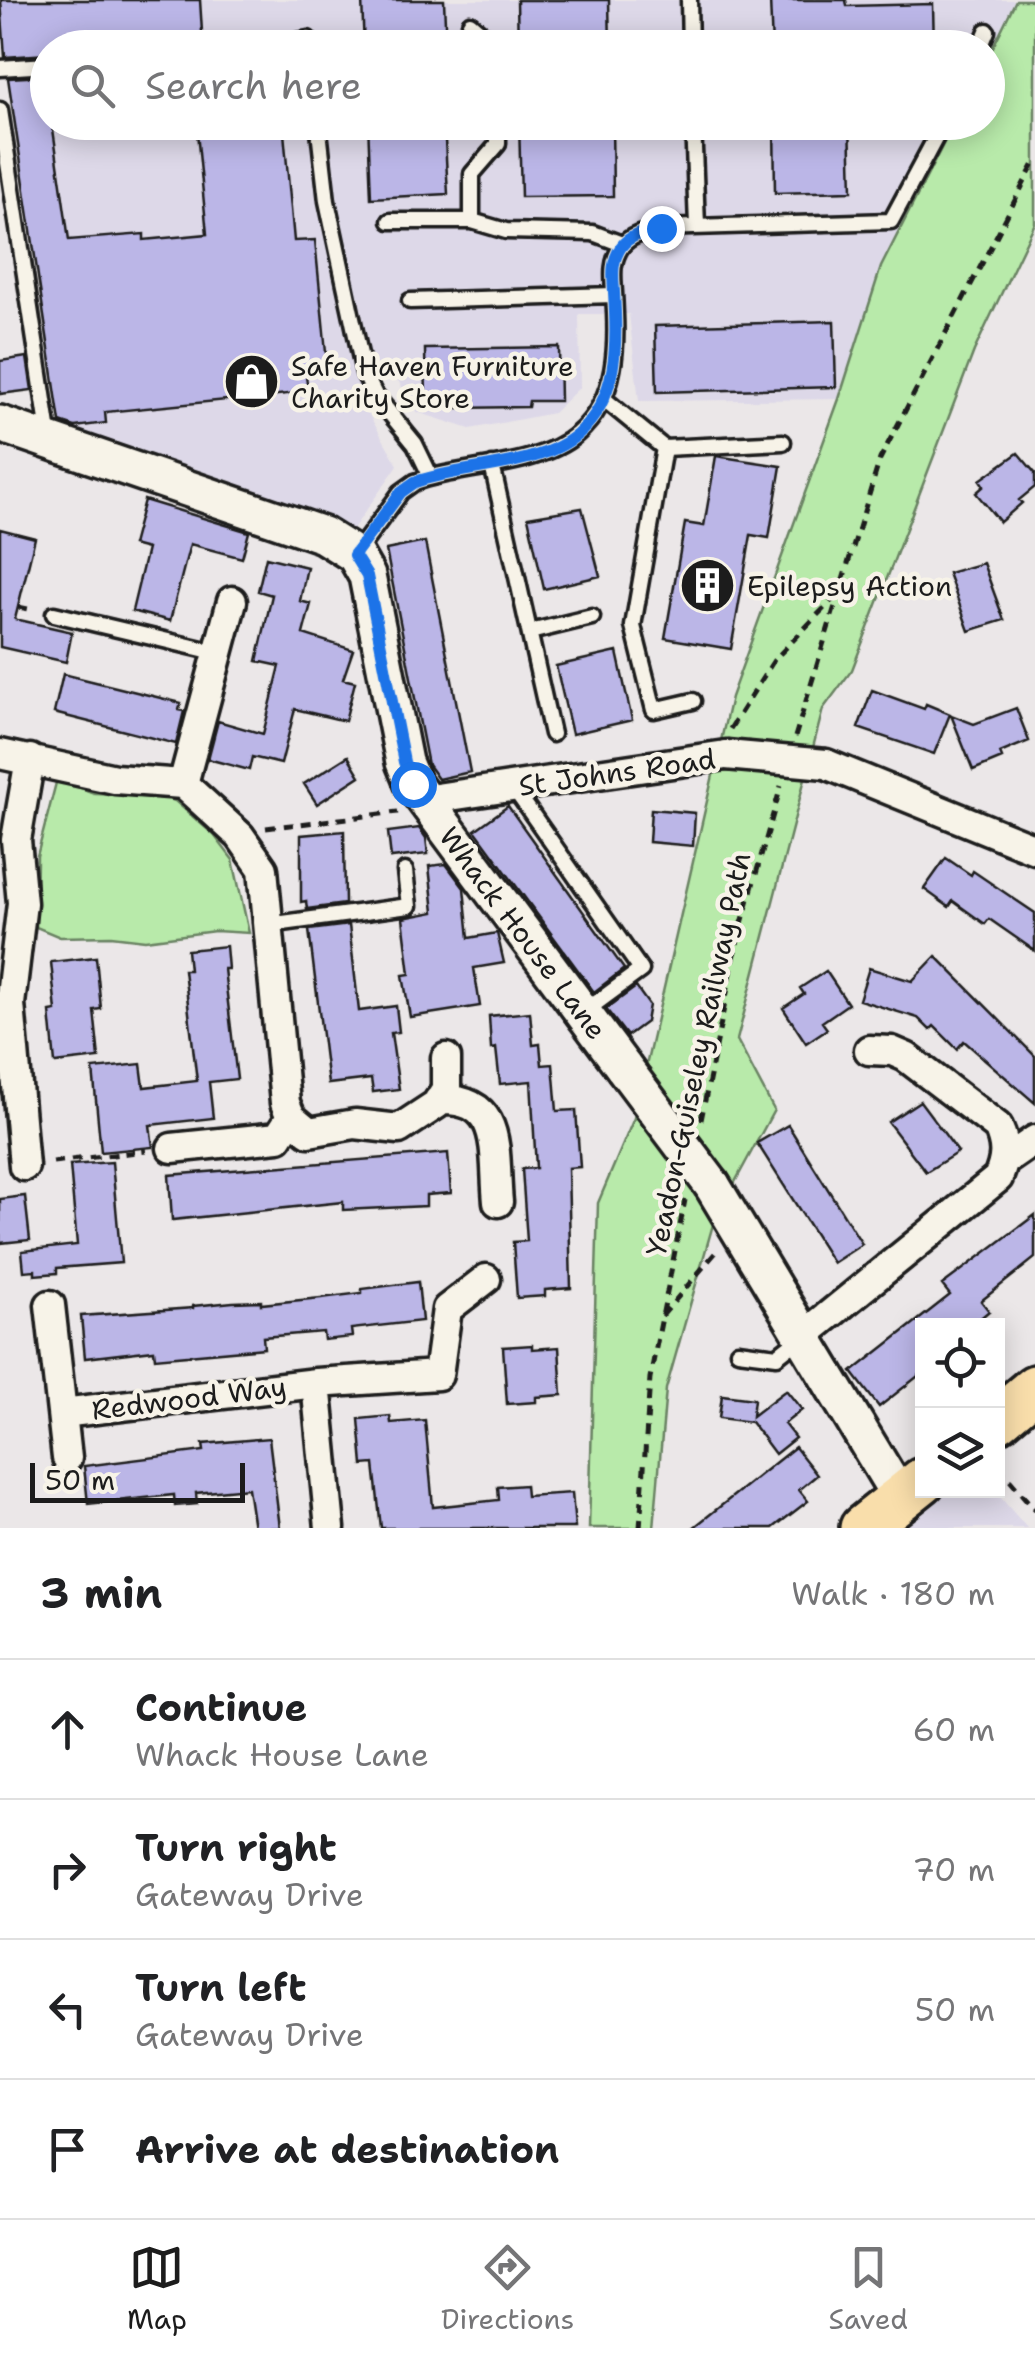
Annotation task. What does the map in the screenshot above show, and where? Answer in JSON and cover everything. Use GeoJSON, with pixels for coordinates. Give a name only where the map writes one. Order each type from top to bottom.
{"type":"FeatureCollection","features":[{"type":"Feature","properties":{"kind":"main road"},"geometry":{"type":"LineString","coordinates":[[1005,1413],[1035,1388]]}},
{"type":"Feature","properties":{"kind":"main road"},"geometry":{"type":"LineString","coordinates":[[863,1528],[912,1490]]}},
{"type":"Feature","properties":{"kind":"street"},"geometry":{"type":"LineString","coordinates":[[0,424],[323,535],[354,555]]}},
{"type":"Feature","properties":{"kind":"street","name":"Whack House Lane"},"geometry":{"type":"LineString","coordinates":[[354,555],[367,576],[404,762],[423,800],[624,1068],[700,1184],[736,1226],[802,1337],[912,1490]]}},
{"type":"Feature","properties":{"kind":"street"},"geometry":{"type":"LineString","coordinates":[[184,784],[232,601]]}},
{"type":"Feature","properties":{"kind":"street"},"geometry":{"type":"LineString","coordinates":[[0,754],[115,778],[184,784],[240,836],[262,868],[285,1103],[291,1117],[309,1132],[354,1124],[399,1129],[440,1100],[446,1090],[446,1058]]}},
{"type":"Feature","properties":{"kind":"street","name":"St Johns Road"},"geometry":{"type":"LineString","coordinates":[[423,800],[719,756],[826,764],[1033,842]]}},
{"type":"Feature","properties":{"kind":"street"},"geometry":{"type":"LineString","coordinates":[[24,1166],[10,1004],[22,903],[16,840],[30,759]]}},
{"type":"Feature","properties":{"kind":"street"},"geometry":{"type":"LineString","coordinates":[[802,1337],[998,1178],[1006,1160],[1005,1143],[998,1127],[906,1057],[892,1051],[869,1050]]}},
{"type":"Feature","properties":{"kind":"street"},"geometry":{"type":"LineString","coordinates":[[440,1100],[474,1104],[486,1115],[492,1134],[498,1202]]}},
{"type":"Feature","properties":{"kind":"street"},"geometry":{"type":"LineString","coordinates":[[172,1148],[278,1137],[291,1117]]}},
{"type":"Feature","properties":{"kind":"street"},"geometry":{"type":"LineString","coordinates":[[1006,1160],[1035,1140]]}},
{"type":"Feature","properties":{"kind":"street","name":"Redwood Way"},"geometry":{"type":"LineString","coordinates":[[62,1413],[316,1383],[438,1375],[447,1310],[486,1280]]}},
{"type":"Feature","properties":{"kind":"street","name":"Redwood Way"},"geometry":{"type":"LineString","coordinates":[[50,1305],[68,1458]]}},
{"type":"Feature","properties":{"kind":"street","name":"Redwood Way"},"geometry":{"type":"LineString","coordinates":[[316,1383],[330,1528]]}},
{"type":"Feature","properties":{"kind":"lane"},"geometry":{"type":"LineString","coordinates":[[689,0],[690,30]]}},
{"type":"Feature","properties":{"kind":"lane"},"geometry":{"type":"LineString","coordinates":[[470,22],[479,30]]}},
{"type":"Feature","properties":{"kind":"lane"},"geometry":{"type":"LineString","coordinates":[[0,68],[30,67]]}},
{"type":"Feature","properties":{"kind":"lane"},"geometry":{"type":"LineString","coordinates":[[0,110],[50,441]]}},
{"type":"Feature","properties":{"kind":"lane"},"geometry":{"type":"LineString","coordinates":[[320,140],[327,201],[364,372],[375,396],[416,444],[431,476]]}},
{"type":"Feature","properties":{"kind":"lane"},"geometry":{"type":"LineString","coordinates":[[472,221],[472,174],[498,140]]}},
{"type":"Feature","properties":{"kind":"lane"},"geometry":{"type":"LineString","coordinates":[[694,140],[696,226]]}},
{"type":"Feature","properties":{"kind":"lane"},"geometry":{"type":"LineString","coordinates":[[354,555],[401,492],[431,476],[543,452],[574,438],[596,416],[612,383],[612,267],[622,244],[640,233],[661,228],[890,220],[934,140]]}},
{"type":"Feature","properties":{"kind":"lane"},"geometry":{"type":"LineString","coordinates":[[390,221],[472,221],[506,230],[594,233],[622,244]]}},
{"type":"Feature","properties":{"kind":"lane"},"geometry":{"type":"LineString","coordinates":[[410,302],[614,296]]}},
{"type":"Feature","properties":{"kind":"lane"},"geometry":{"type":"LineString","coordinates":[[604,399],[664,448],[783,442]]}},
{"type":"Feature","properties":{"kind":"lane"},"geometry":{"type":"LineString","coordinates":[[664,448],[633,626],[654,710],[693,701]]}},
{"type":"Feature","properties":{"kind":"lane"},"geometry":{"type":"LineString","coordinates":[[492,465],[552,734]]}},
{"type":"Feature","properties":{"kind":"lane"},"geometry":{"type":"LineString","coordinates":[[54,614],[220,653]]}},
{"type":"Feature","properties":{"kind":"lane"},"geometry":{"type":"LineString","coordinates":[[530,632],[592,617]]}},
{"type":"Feature","properties":{"kind":"lane"},"geometry":{"type":"LineString","coordinates":[[513,787],[641,970],[583,1013]]}},
{"type":"Feature","properties":{"kind":"lane"},"geometry":{"type":"LineString","coordinates":[[268,925],[409,906],[405,871]]}},
{"type":"Feature","properties":{"kind":"lane"},"geometry":{"type":"LineString","coordinates":[[738,1351],[777,1356],[802,1337]]}},
{"type":"Feature","properties":{"kind":"path"},"geometry":{"type":"LineString","coordinates":[[790,751],[880,459],[1035,162]]}},
{"type":"Feature","properties":{"kind":"path"},"geometry":{"type":"LineString","coordinates":[[719,756],[774,660],[838,595]]}},
{"type":"Feature","properties":{"kind":"path","name":"Yeadon-Guiseley Railway Path"},"geometry":{"type":"LineString","coordinates":[[700,1125],[739,934],[786,769]]}},
{"type":"Feature","properties":{"kind":"path"},"geometry":{"type":"LineString","coordinates":[[240,836],[262,829],[392,816],[423,800]]}},
{"type":"Feature","properties":{"kind":"path"},"geometry":{"type":"LineString","coordinates":[[24,1166],[172,1148]]}},
{"type":"Feature","properties":{"kind":"path","name":"Yeadon-Guiseley Railway Path"},"geometry":{"type":"LineString","coordinates":[[640,1528],[650,1378],[662,1316],[700,1184]]}},
{"type":"Feature","properties":{"kind":"path"},"geometry":{"type":"LineString","coordinates":[[662,1316],[736,1226]]}},
{"type":"Feature","properties":{"kind":"path"},"geometry":{"type":"LineString","coordinates":[[1005,1474],[1035,1510]]}},
{"type":"Feature","properties":{"kind":"shaded area"},"geometry":{"type":"Polygon","coordinates":[[[0,0],[1016,0],[1001,30],[30,30],[30,84],[9,88],[0,32],[0,0]]]}},
{"type":"Feature","properties":{"kind":"shaded area"},"geometry":{"type":"Polygon","coordinates":[[[55,140],[945,140],[881,267],[839,399],[639,401],[629,314],[579,314],[580,387],[553,413],[470,429],[417,412],[397,379],[364,373],[356,376],[368,413],[398,465],[348,536],[78,443],[76,427],[106,422],[82,262],[73,262],[55,140]]]}},
{"type":"Feature","properties":{"kind":"shaded area"},"geometry":{"type":"Polygon","coordinates":[[[935,1498],[1001,1498],[1027,1528],[901,1528],[935,1498]]]}},
{"type":"Feature","properties":{"kind":"green space"},"geometry":{"type":"Polygon","coordinates":[[[1016,0],[1035,0],[1035,223],[974,351],[852,670],[823,709],[737,1040],[774,1110],[714,1221],[666,1389],[654,1528],[589,1528],[598,1203],[634,1118],[731,697],[839,399],[881,267],[945,140],[1005,140],[1005,30],[1001,30],[1016,0]]]}},
{"type":"Feature","properties":{"kind":"green space"},"geometry":{"type":"Polygon","coordinates":[[[57,779],[94,793],[159,795],[175,801],[214,835],[233,860],[249,933],[215,931],[145,940],[60,937],[36,927],[37,856],[57,779]]]}},
{"type":"Feature","properties":{"kind":"building"},"geometry":{"type":"Polygon","coordinates":[[[1,0],[200,0],[202,30],[30,30],[30,55],[5,57],[1,0]]]}},
{"type":"Feature","properties":{"kind":"building"},"geometry":{"type":"Polygon","coordinates":[[[362,0],[444,0],[445,30],[363,30],[362,0]]]}},
{"type":"Feature","properties":{"kind":"building"},"geometry":{"type":"Polygon","coordinates":[[[517,0],[609,0],[610,30],[518,30],[517,0]]]}},
{"type":"Feature","properties":{"kind":"building"},"geometry":{"type":"Polygon","coordinates":[[[770,0],[846,0],[847,6],[933,4],[934,30],[771,30],[770,0]]]}},
{"type":"Feature","properties":{"kind":"building"},"geometry":{"type":"Polygon","coordinates":[[[30,77],[30,140],[55,140],[69,240],[144,234],[144,240],[207,234],[198,140],[285,140],[294,241],[315,240],[328,373],[306,375],[308,392],[105,412],[106,423],[75,427],[60,422],[8,78],[30,77]]]}},
{"type":"Feature","properties":{"kind":"building"},"geometry":{"type":"Polygon","coordinates":[[[369,140],[445,140],[448,194],[371,198],[369,140]]]}},
{"type":"Feature","properties":{"kind":"building"},"geometry":{"type":"Polygon","coordinates":[[[519,140],[612,140],[613,196],[521,197],[519,140]]]}},
{"type":"Feature","properties":{"kind":"building"},"geometry":{"type":"Polygon","coordinates":[[[774,140],[851,140],[852,191],[775,193],[774,140]]]}},
{"type":"Feature","properties":{"kind":"building"},"geometry":{"type":"Polygon","coordinates":[[[834,321],[836,387],[657,392],[655,326],[834,321]]]}},
{"type":"Feature","properties":{"kind":"building"},"geometry":{"type":"Polygon","coordinates":[[[559,347],[560,401],[529,401],[528,407],[457,408],[456,398],[426,399],[425,349],[559,347]]]}},
{"type":"Feature","properties":{"kind":"building"},"geometry":{"type":"Polygon","coordinates":[[[27,357],[32,390],[0,394],[0,361],[27,357]]]}},
{"type":"Feature","properties":{"kind":"building"},"geometry":{"type":"Polygon","coordinates":[[[1018,453],[1035,473],[1035,487],[1000,522],[976,493],[984,486],[980,480],[1018,453]]]}},
{"type":"Feature","properties":{"kind":"building","name":"Epilepsy Action"},"geometry":{"type":"Polygon","coordinates":[[[716,456],[781,466],[769,538],[751,535],[731,649],[665,638],[685,523],[704,526],[716,456]]]}},
{"type":"Feature","properties":{"kind":"building"},"geometry":{"type":"Polygon","coordinates":[[[144,500],[249,532],[242,558],[190,544],[170,621],[132,611],[147,549],[132,545],[144,500]]]}},
{"type":"Feature","properties":{"kind":"building"},"geometry":{"type":"Polygon","coordinates":[[[582,508],[600,576],[544,589],[528,517],[582,508]]]}},
{"type":"Feature","properties":{"kind":"building"},"geometry":{"type":"Polygon","coordinates":[[[0,529],[35,538],[15,619],[72,632],[66,662],[0,647],[0,529]]]}},
{"type":"Feature","properties":{"kind":"building"},"geometry":{"type":"Polygon","coordinates":[[[425,542],[470,772],[438,779],[428,765],[386,550],[425,542]]]}},
{"type":"Feature","properties":{"kind":"building"},"geometry":{"type":"Polygon","coordinates":[[[266,557],[307,567],[300,601],[311,604],[303,634],[353,650],[343,679],[355,682],[345,721],[295,709],[281,764],[252,757],[249,770],[208,759],[218,721],[263,734],[280,666],[257,661],[272,595],[258,591],[266,557]]]}},
{"type":"Feature","properties":{"kind":"building"},"geometry":{"type":"Polygon","coordinates":[[[983,563],[1004,620],[969,631],[948,573],[983,563]]]}},
{"type":"Feature","properties":{"kind":"building"},"geometry":{"type":"Polygon","coordinates":[[[617,652],[632,720],[572,734],[556,666],[617,652]]]}},
{"type":"Feature","properties":{"kind":"building"},"geometry":{"type":"Polygon","coordinates":[[[63,674],[181,703],[179,710],[184,711],[176,744],[54,713],[63,674]]]}},
{"type":"Feature","properties":{"kind":"building"},"geometry":{"type":"Polygon","coordinates":[[[872,690],[950,714],[934,754],[858,728],[872,690]]]}},
{"type":"Feature","properties":{"kind":"building"},"geometry":{"type":"Polygon","coordinates":[[[1016,708],[1029,741],[973,770],[951,715],[974,724],[1016,708]]]}},
{"type":"Feature","properties":{"kind":"building"},"geometry":{"type":"Polygon","coordinates":[[[348,756],[360,776],[317,804],[304,784],[348,756]]]}},
{"type":"Feature","properties":{"kind":"building"},"geometry":{"type":"Polygon","coordinates":[[[508,806],[624,969],[594,992],[475,830],[508,806]]]}},
{"type":"Feature","properties":{"kind":"building"},"geometry":{"type":"Polygon","coordinates":[[[651,809],[695,813],[693,846],[649,842],[651,809]]]}},
{"type":"Feature","properties":{"kind":"building"},"geometry":{"type":"Polygon","coordinates":[[[419,828],[426,838],[428,854],[391,858],[388,832],[419,828]]]}},
{"type":"Feature","properties":{"kind":"building"},"geometry":{"type":"Polygon","coordinates":[[[344,831],[345,904],[307,909],[306,901],[301,902],[301,835],[344,831]]]}},
{"type":"Feature","properties":{"kind":"building"},"geometry":{"type":"Polygon","coordinates":[[[946,858],[971,875],[973,871],[1035,913],[1035,951],[989,919],[985,924],[953,901],[949,907],[924,889],[946,858]]]}},
{"type":"Feature","properties":{"kind":"building"},"geometry":{"type":"Polygon","coordinates":[[[446,864],[464,888],[469,938],[497,933],[504,963],[474,968],[480,1006],[410,1017],[403,975],[410,974],[403,918],[434,912],[429,866],[446,864]]]}},
{"type":"Feature","properties":{"kind":"building"},"geometry":{"type":"Polygon","coordinates":[[[349,925],[359,1011],[396,1006],[399,1032],[391,1033],[399,1089],[373,1092],[371,1079],[328,1084],[309,930],[349,925]]]}},
{"type":"Feature","properties":{"kind":"building"},"geometry":{"type":"Polygon","coordinates":[[[226,946],[228,969],[224,969],[237,1079],[209,1082],[213,1118],[150,1125],[153,1147],[101,1152],[93,1069],[141,1064],[144,1087],[197,1081],[184,970],[189,970],[187,950],[226,946]]]}},
{"type":"Feature","properties":{"kind":"building"},"geometry":{"type":"Polygon","coordinates":[[[936,956],[1035,1056],[1035,1103],[964,1041],[957,1049],[934,1026],[930,1030],[918,1018],[859,1000],[869,968],[912,981],[936,956]]]}},
{"type":"Feature","properties":{"kind":"building"},"geometry":{"type":"Polygon","coordinates":[[[96,957],[101,1009],[94,1010],[99,1058],[55,1063],[50,1012],[56,1011],[51,962],[96,957]]]}},
{"type":"Feature","properties":{"kind":"building"},"geometry":{"type":"Polygon","coordinates":[[[826,971],[848,1004],[822,1022],[827,1029],[806,1043],[783,1008],[804,994],[800,988],[826,971]]]}},
{"type":"Feature","properties":{"kind":"building"},"geometry":{"type":"Polygon","coordinates":[[[636,987],[649,1005],[646,1022],[627,1036],[606,1009],[636,987]]]}},
{"type":"Feature","properties":{"kind":"building"},"geometry":{"type":"Polygon","coordinates":[[[530,1012],[533,1045],[540,1044],[542,1065],[553,1064],[557,1111],[576,1110],[580,1167],[568,1168],[571,1288],[545,1290],[545,1296],[517,1298],[513,1242],[527,1241],[522,1169],[536,1168],[531,1081],[500,1084],[496,1048],[491,1049],[489,1016],[530,1012]]]}},
{"type":"Feature","properties":{"kind":"building"},"geometry":{"type":"Polygon","coordinates":[[[920,1101],[958,1152],[926,1172],[888,1122],[920,1101]]]}},
{"type":"Feature","properties":{"kind":"building"},"geometry":{"type":"Polygon","coordinates":[[[788,1125],[862,1244],[833,1263],[757,1143],[788,1125]]]}},
{"type":"Feature","properties":{"kind":"building"},"geometry":{"type":"Polygon","coordinates":[[[448,1153],[451,1193],[426,1195],[426,1206],[343,1210],[343,1202],[172,1220],[169,1175],[448,1153]]]}},
{"type":"Feature","properties":{"kind":"building"},"geometry":{"type":"Polygon","coordinates":[[[112,1162],[121,1263],[57,1268],[57,1273],[35,1275],[35,1270],[24,1271],[22,1251],[77,1245],[70,1165],[112,1162]]]}},
{"type":"Feature","properties":{"kind":"building"},"geometry":{"type":"Polygon","coordinates":[[[25,1196],[30,1240],[0,1243],[0,1199],[25,1196]]]}},
{"type":"Feature","properties":{"kind":"building"},"geometry":{"type":"Polygon","coordinates":[[[1035,1215],[1035,1258],[981,1301],[989,1311],[981,1318],[921,1318],[950,1295],[942,1285],[1035,1215]]]}},
{"type":"Feature","properties":{"kind":"building"},"geometry":{"type":"Polygon","coordinates":[[[418,1282],[422,1321],[351,1329],[352,1337],[324,1340],[323,1332],[263,1337],[264,1348],[155,1358],[154,1350],[85,1358],[81,1316],[321,1298],[418,1282]]]}},
{"type":"Feature","properties":{"kind":"building"},"geometry":{"type":"Polygon","coordinates":[[[915,1322],[915,1379],[879,1407],[852,1372],[915,1322]]]}},
{"type":"Feature","properties":{"kind":"building"},"geometry":{"type":"Polygon","coordinates":[[[532,1345],[532,1349],[559,1347],[562,1395],[507,1404],[503,1347],[532,1345]]]}},
{"type":"Feature","properties":{"kind":"building"},"geometry":{"type":"Polygon","coordinates":[[[786,1390],[802,1410],[784,1424],[795,1438],[775,1454],[751,1422],[719,1418],[722,1395],[754,1399],[752,1416],[786,1390]]]}},
{"type":"Feature","properties":{"kind":"building"},"geometry":{"type":"Polygon","coordinates":[[[390,1416],[391,1423],[425,1420],[433,1507],[499,1500],[498,1487],[525,1485],[526,1496],[572,1493],[575,1528],[381,1528],[374,1464],[363,1465],[359,1419],[390,1416]]]}},
{"type":"Feature","properties":{"kind":"building"},"geometry":{"type":"Polygon","coordinates":[[[269,1438],[280,1528],[254,1528],[248,1488],[196,1493],[197,1504],[175,1506],[174,1495],[88,1504],[84,1466],[204,1451],[203,1444],[269,1438]]]}},
{"type":"Feature","properties":{"kind":"building"},"geometry":{"type":"Polygon","coordinates":[[[795,1447],[817,1475],[799,1490],[808,1501],[773,1528],[693,1528],[795,1447]]]}},
{"type":"Feature","properties":{"kind":"place","name":"Safe Haven Furniture Charity Store"},"geometry":{"type":"Point","coordinates":[252,382]}},
{"type":"Feature","properties":{"kind":"place","name":"Epilepsy Action"},"geometry":{"type":"Point","coordinates":[708,586]}},
{"type":"Feature","properties":{"kind":"route"},"geometry":{"type":"LineString","coordinates":[[413,784],[404,762],[367,576],[354,555],[401,492],[415,482],[543,452],[574,438],[596,416],[612,383],[612,267],[622,244],[640,233],[661,228]]}}]}
